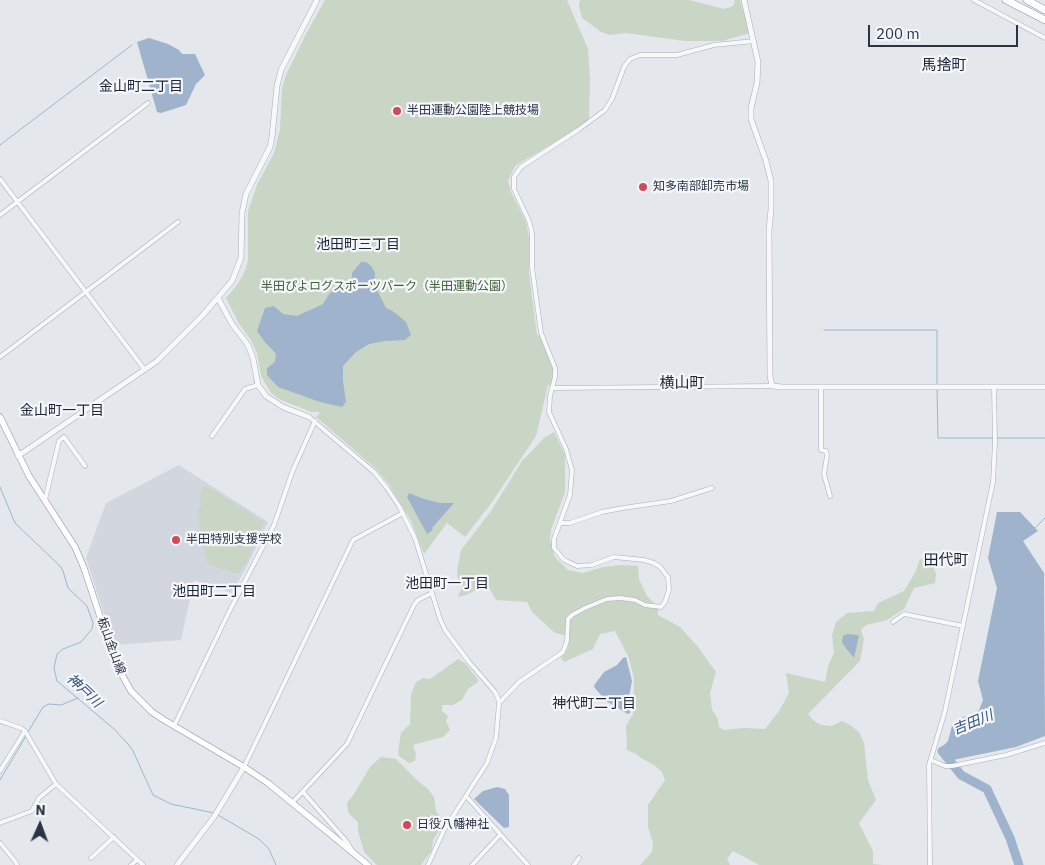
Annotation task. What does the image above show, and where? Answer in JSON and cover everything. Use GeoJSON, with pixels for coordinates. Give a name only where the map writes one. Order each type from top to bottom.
{"type":"FeatureCollection","features":[{"type":"Feature","properties":{"kind":"highway"},"geometry":{"type":"LineString","coordinates":[[1006,0],[1045,20]]}},
{"type":"Feature","properties":{"kind":"highway"},"geometry":{"type":"LineString","coordinates":[[1027,0],[1045,10]]}},
{"type":"Feature","properties":{"kind":"main road","name":"板山金山線"},"geometry":{"type":"LineString","coordinates":[[0,417],[29,476],[66,530],[84,568],[120,673],[139,701],[174,726],[268,783],[368,865]]}},
{"type":"Feature","properties":{"kind":"street"},"geometry":{"type":"LineString","coordinates":[[18,456],[145,370],[167,352],[232,281],[241,258],[243,206],[246,194],[271,142],[274,129],[277,86],[281,70],[317,0]]}},
{"type":"Feature","properties":{"kind":"street"},"geometry":{"type":"LineString","coordinates":[[744,0],[758,62],[751,119],[767,166],[772,191],[769,240],[770,376],[772,386]]}},
{"type":"Feature","properties":{"kind":"street"},"geometry":{"type":"LineString","coordinates":[[974,0],[1045,38]]}},
{"type":"Feature","properties":{"kind":"street"},"geometry":{"type":"LineString","coordinates":[[499,703],[525,677],[563,652],[567,641],[568,619],[572,615],[613,598],[626,598],[658,608],[665,602],[669,590],[668,577],[654,563],[614,557],[592,565],[573,565],[557,553],[553,545],[570,495],[572,475],[566,449],[550,415],[550,396],[555,368],[541,333],[533,280],[532,233],[514,189],[515,174],[521,167],[605,110],[612,99],[624,67],[630,59],[640,56],[677,55],[714,45],[754,41]]}},
{"type":"Feature","properties":{"kind":"street"},"geometry":{"type":"LineString","coordinates":[[0,215],[148,103]]}},
{"type":"Feature","properties":{"kind":"street"},"geometry":{"type":"LineString","coordinates":[[0,179],[145,370]]}},
{"type":"Feature","properties":{"kind":"street"},"geometry":{"type":"LineString","coordinates":[[0,357],[178,222]]}},
{"type":"Feature","properties":{"kind":"street"},"geometry":{"type":"LineString","coordinates":[[218,298],[232,324],[251,351],[258,384],[273,402],[316,421],[374,472],[385,485],[403,513],[415,538],[445,630],[495,692],[499,703],[498,727],[493,748],[487,763],[444,830],[428,865]]}},
{"type":"Feature","properties":{"kind":"street"},"geometry":{"type":"LineString","coordinates":[[212,436],[245,389],[258,384]]}},
{"type":"Feature","properties":{"kind":"street"},"geometry":{"type":"LineString","coordinates":[[552,388],[772,386],[1045,387]]}},
{"type":"Feature","properties":{"kind":"street"},"geometry":{"type":"LineString","coordinates":[[822,387],[821,450],[826,451],[827,456],[824,474],[830,496]]}},
{"type":"Feature","properties":{"kind":"street"},"geometry":{"type":"LineString","coordinates":[[930,865],[929,765],[944,711],[993,482],[995,442],[994,387]]}},
{"type":"Feature","properties":{"kind":"street"},"geometry":{"type":"LineString","coordinates":[[174,726],[229,612],[274,525],[293,470],[316,421]]}},
{"type":"Feature","properties":{"kind":"street"},"geometry":{"type":"LineString","coordinates":[[45,500],[59,441],[64,437],[85,466]]}},
{"type":"Feature","properties":{"kind":"street"},"geometry":{"type":"LineString","coordinates":[[560,523],[570,523],[602,512],[672,501],[712,488]]}},
{"type":"Feature","properties":{"kind":"street"},"geometry":{"type":"LineString","coordinates":[[177,865],[214,817],[244,767],[353,540],[403,513]]}},
{"type":"Feature","properties":{"kind":"street"},"geometry":{"type":"LineString","coordinates":[[292,803],[346,744],[414,605],[418,600],[432,594]]}},
{"type":"Feature","properties":{"kind":"street"},"geometry":{"type":"LineString","coordinates":[[893,622],[904,614],[963,626]]}},
{"type":"Feature","properties":{"kind":"street"},"geometry":{"type":"LineString","coordinates":[[0,721],[25,731],[56,784],[142,865]]}},
{"type":"Feature","properties":{"kind":"street"},"geometry":{"type":"LineString","coordinates":[[0,771],[25,731]]}},
{"type":"Feature","properties":{"kind":"street"},"geometry":{"type":"LineString","coordinates":[[931,760],[945,766],[952,766],[1006,755],[1045,743]]}},
{"type":"Feature","properties":{"kind":"street"},"geometry":{"type":"LineString","coordinates":[[0,823],[32,811],[39,798],[56,784]]}},
{"type":"Feature","properties":{"kind":"street"},"geometry":{"type":"LineString","coordinates":[[303,792],[348,842],[352,853]]}},
{"type":"Feature","properties":{"kind":"street"},"geometry":{"type":"LineString","coordinates":[[466,796],[528,865]]}},
{"type":"Feature","properties":{"kind":"street"},"geometry":{"type":"LineString","coordinates":[[472,865],[500,835]]}},
{"type":"Feature","properties":{"kind":"street"},"geometry":{"type":"LineString","coordinates":[[91,858],[114,837]]}},
{"type":"Feature","properties":{"kind":"street"},"geometry":{"type":"LineString","coordinates":[[0,843],[17,865]]}},
{"type":"Feature","properties":{"kind":"street"},"geometry":{"type":"LineString","coordinates":[[574,865],[579,858]]}},
{"type":"Feature","properties":{"kind":"street"},"geometry":{"type":"LineString","coordinates":[[131,865],[137,860]]}},
{"type":"Feature","properties":{"kind":"shaded area","name":"半田特別支援学校"},"geometry":{"type":"Polygon","coordinates":[[[179,465],[268,522],[232,593],[194,580],[181,640],[114,645],[86,558],[106,503],[179,465]]]}},
{"type":"Feature","properties":{"kind":"green space","name":"半田ぴよログスポーツパーク（半田運動公園）"},"geometry":{"type":"Polygon","coordinates":[[[325,0],[567,0],[588,49],[590,79],[589,119],[577,129],[515,166],[508,181],[511,192],[526,222],[529,237],[529,273],[537,335],[541,336],[553,368],[552,385],[548,385],[536,436],[492,502],[465,537],[447,523],[424,554],[411,521],[390,486],[375,468],[315,416],[319,415],[319,412],[311,412],[279,399],[271,393],[261,376],[257,353],[252,342],[238,322],[226,298],[237,285],[248,261],[248,211],[257,185],[274,153],[280,130],[282,88],[286,75],[325,0]]]}},
{"type":"Feature","properties":{"kind":"green space"},"geometry":{"type":"Polygon","coordinates":[[[580,0],[689,0],[724,9],[733,6],[735,0],[740,0],[750,33],[722,41],[685,41],[626,33],[610,35],[601,32],[582,18],[579,6],[580,0]]]}},
{"type":"Feature","properties":{"kind":"green space"},"geometry":{"type":"Polygon","coordinates":[[[554,432],[565,455],[565,492],[551,530],[550,541],[555,557],[568,570],[583,573],[603,567],[638,566],[639,579],[647,596],[658,607],[658,615],[680,627],[698,647],[716,672],[710,693],[712,710],[717,717],[719,727],[724,730],[744,728],[765,729],[779,711],[789,693],[786,673],[825,682],[828,666],[834,653],[832,635],[836,622],[847,613],[874,611],[878,603],[904,591],[916,571],[919,561],[925,556],[931,559],[936,574],[935,583],[914,588],[904,609],[887,620],[866,625],[861,630],[864,639],[860,661],[808,714],[821,725],[832,726],[842,721],[859,732],[864,743],[868,780],[876,800],[859,823],[873,851],[873,864],[882,865],[759,865],[733,851],[727,859],[730,865],[640,865],[652,852],[653,843],[648,827],[648,805],[665,780],[662,772],[654,765],[627,750],[626,726],[633,714],[634,678],[628,656],[615,631],[600,634],[593,649],[564,662],[561,658],[568,648],[569,636],[555,633],[532,612],[527,602],[496,600],[487,584],[458,597],[463,585],[458,579],[457,570],[461,550],[491,511],[522,461],[544,438],[554,432]]]}},
{"type":"Feature","properties":{"kind":"green space"},"geometry":{"type":"Polygon","coordinates":[[[205,485],[264,522],[246,563],[238,574],[208,564],[199,525],[198,508],[201,508],[200,493],[205,485]]]}},
{"type":"Feature","properties":{"kind":"green space"},"geometry":{"type":"Polygon","coordinates":[[[458,659],[465,663],[479,681],[468,689],[462,700],[453,705],[442,705],[442,711],[448,716],[446,721],[450,730],[443,737],[413,745],[416,754],[415,761],[409,763],[399,756],[398,751],[401,733],[410,724],[411,695],[416,682],[423,678],[430,679],[458,659]]]}},
{"type":"Feature","properties":{"kind":"green space"},"geometry":{"type":"Polygon","coordinates":[[[381,757],[396,759],[434,797],[436,811],[441,818],[442,826],[433,840],[432,850],[421,865],[377,865],[364,852],[358,831],[358,822],[349,814],[348,801],[370,767],[381,757]]]}},
{"type":"Feature","properties":{"kind":"water"},"geometry":{"type":"Polygon","coordinates":[[[149,38],[168,44],[179,50],[182,54],[195,54],[205,75],[196,84],[186,105],[161,113],[157,112],[137,42],[149,38]]]}},
{"type":"Feature","properties":{"kind":"water"},"geometry":{"type":"Polygon","coordinates":[[[361,262],[366,262],[371,266],[375,273],[375,286],[386,308],[406,322],[411,335],[405,340],[369,344],[356,352],[343,366],[346,402],[342,407],[320,402],[278,387],[267,375],[267,368],[275,362],[276,354],[257,331],[265,308],[274,306],[283,314],[297,316],[323,304],[330,293],[352,278],[352,273],[361,262]]]}},
{"type":"Feature","properties":{"kind":"water"},"geometry":{"type":"Polygon","coordinates":[[[409,493],[440,503],[454,503],[432,528],[433,530],[427,534],[407,497],[409,493]]]}},
{"type":"Feature","properties":{"kind":"water"},"geometry":{"type":"Polygon","coordinates":[[[997,512],[1020,512],[1038,531],[1023,541],[1044,573],[1045,736],[1016,747],[953,760],[942,747],[948,741],[952,726],[963,717],[974,715],[979,710],[983,700],[978,681],[997,588],[988,558],[997,512]]]}},
{"type":"Feature","properties":{"kind":"water"},"geometry":{"type":"Polygon","coordinates":[[[847,634],[859,636],[854,658],[842,642],[843,636],[847,634]]]}},
{"type":"Feature","properties":{"kind":"water"},"geometry":{"type":"Polygon","coordinates":[[[626,657],[632,681],[629,697],[630,713],[628,714],[606,701],[594,687],[604,672],[617,665],[626,657]]]}},
{"type":"Feature","properties":{"kind":"water"},"geometry":{"type":"Polygon","coordinates":[[[497,787],[505,789],[509,795],[509,827],[504,828],[474,799],[483,791],[497,787]]]}},
{"type":"Feature","properties":{"kind":"waterway"},"geometry":{"type":"LineString","coordinates":[[0,145],[132,45]]}},
{"type":"Feature","properties":{"kind":"waterway"},"geometry":{"type":"LineString","coordinates":[[824,330],[937,330],[937,384]]}},
{"type":"Feature","properties":{"kind":"waterway"},"geometry":{"type":"LineString","coordinates":[[937,388],[938,438],[1045,438]]}},
{"type":"Feature","properties":{"kind":"waterway","name":"神戸川"},"geometry":{"type":"LineString","coordinates":[[0,487],[15,523],[60,566],[68,588],[87,606],[93,623],[92,629],[81,642],[63,649],[57,654],[54,668],[57,681],[114,729],[128,744],[153,795],[171,804],[214,813]]}},
{"type":"Feature","properties":{"kind":"waterway"},"geometry":{"type":"LineString","coordinates":[[1035,528],[1045,518]]}},
{"type":"Feature","properties":{"kind":"waterway"},"geometry":{"type":"LineString","coordinates":[[28,732],[43,707],[49,704],[61,705],[78,698]]}},
{"type":"Feature","properties":{"kind":"waterway"},"geometry":{"type":"LineString","coordinates":[[0,780],[26,736]]}},
{"type":"Feature","properties":{"kind":"waterway","name":"吉田川"},"geometry":{"type":"LineString","coordinates":[[955,745],[942,751],[961,775],[987,789],[1010,838],[1019,865]]}},
{"type":"Feature","properties":{"kind":"waterway","name":"神戸川"},"geometry":{"type":"LineString","coordinates":[[218,815],[259,839],[269,849],[276,865]]}},
{"type":"Feature","properties":{"kind":"place","name":"半田運動公園陸上競技場"},"geometry":{"type":"Point","coordinates":[397,111]}},
{"type":"Feature","properties":{"kind":"place","name":"知多南部卸売市場"},"geometry":{"type":"Point","coordinates":[643,187]}},
{"type":"Feature","properties":{"kind":"place","name":"半田特別支援学校"},"geometry":{"type":"Point","coordinates":[176,540]}},
{"type":"Feature","properties":{"kind":"place","name":"日役八幡神社"},"geometry":{"type":"Point","coordinates":[407,825]}},
{"type":"Feature","properties":{"kind":"district","name":"馬捨町"},"geometry":{"type":"Point","coordinates":[944,66]}},
{"type":"Feature","properties":{"kind":"district","name":"金山町二丁目"},"geometry":{"type":"Point","coordinates":[141,87]}},
{"type":"Feature","properties":{"kind":"district","name":"池田町三丁目"},"geometry":{"type":"Point","coordinates":[358,245]}},
{"type":"Feature","properties":{"kind":"district","name":"横山町"},"geometry":{"type":"Point","coordinates":[682,384]}},
{"type":"Feature","properties":{"kind":"district","name":"金山町一丁目"},"geometry":{"type":"Point","coordinates":[62,411]}},
{"type":"Feature","properties":{"kind":"district","name":"田代町"},"geometry":{"type":"Point","coordinates":[946,561]}},
{"type":"Feature","properties":{"kind":"district","name":"池田町一丁目"},"geometry":{"type":"Point","coordinates":[447,584]}},
{"type":"Feature","properties":{"kind":"district","name":"池田町二丁目"},"geometry":{"type":"Point","coordinates":[214,592]}},
{"type":"Feature","properties":{"kind":"district","name":"神代町二丁目"},"geometry":{"type":"Point","coordinates":[594,704]}}]}
